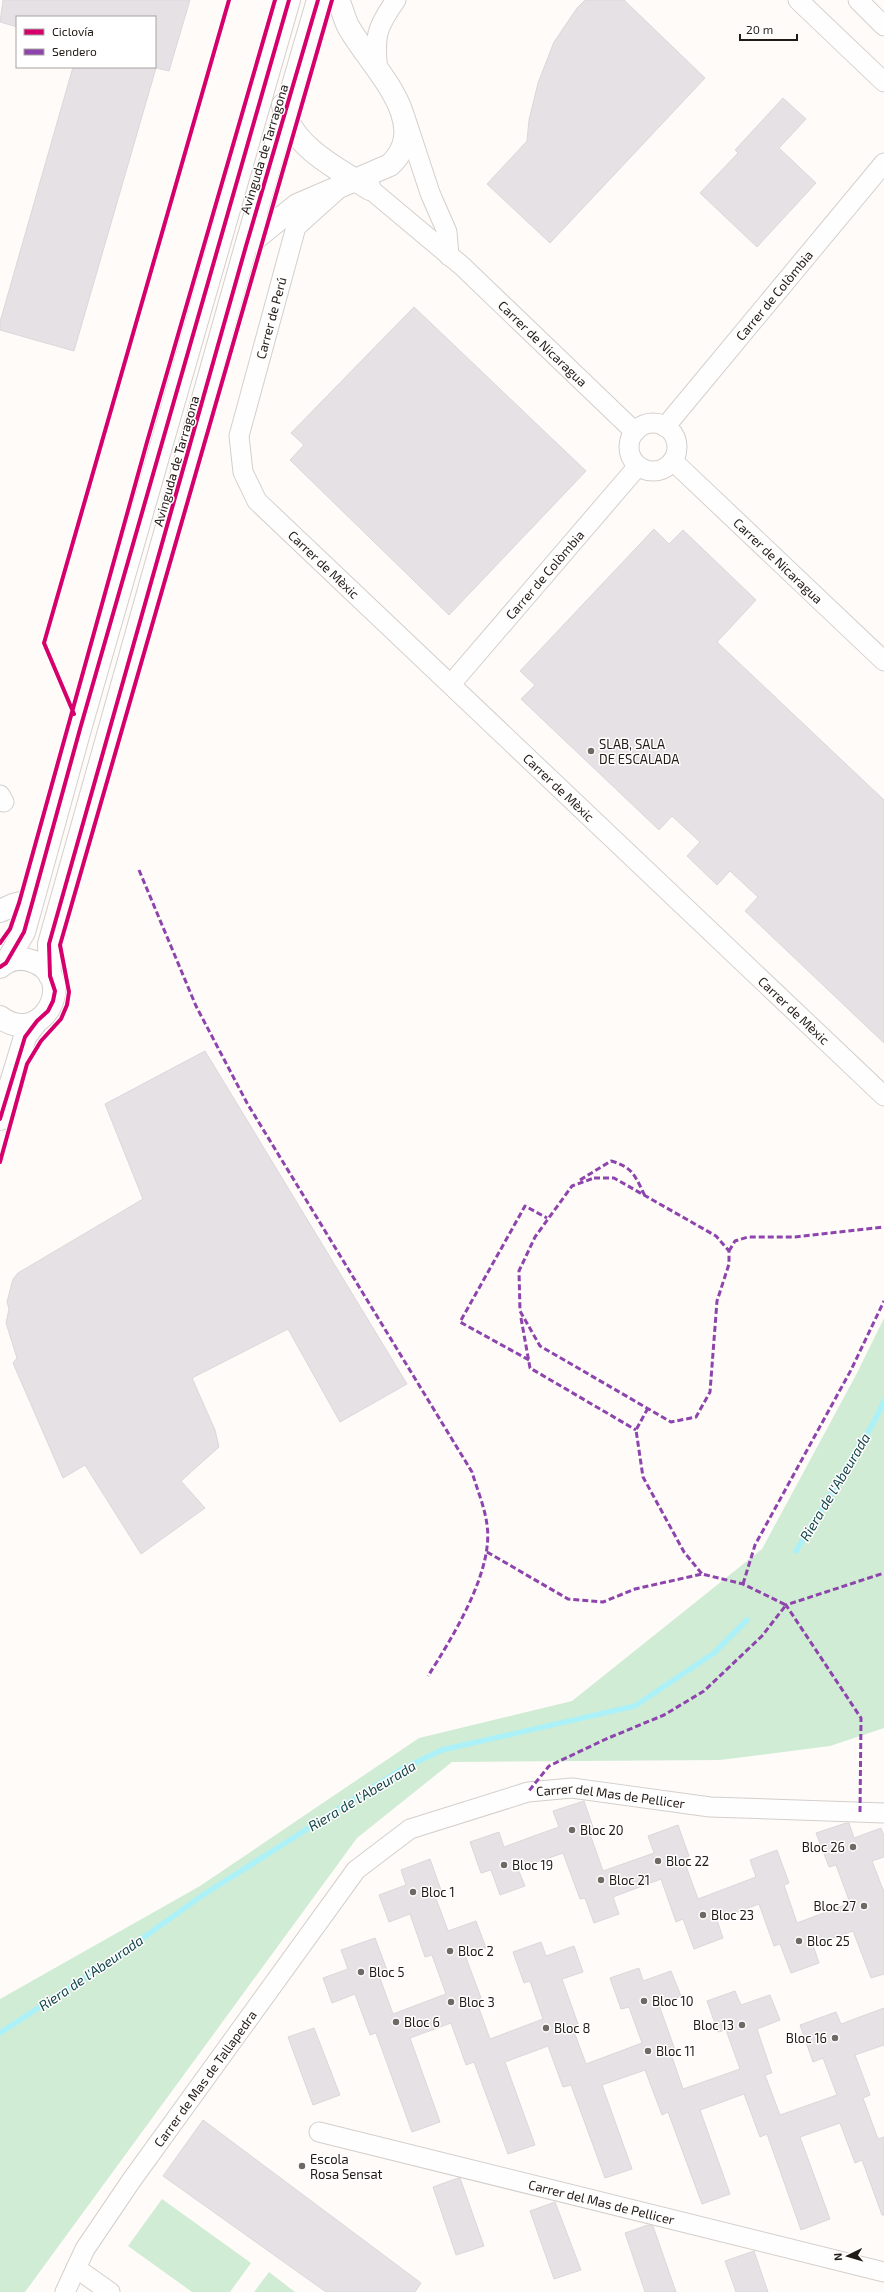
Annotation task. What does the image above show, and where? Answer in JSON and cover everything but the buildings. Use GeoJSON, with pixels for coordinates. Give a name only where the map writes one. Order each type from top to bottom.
{"type":"FeatureCollection","features":[{"type":"Feature","properties":{"kind":"main road","name":"Avinguda de Tarragona"},"geometry":{"type":"LineString","coordinates":[[37,1021],[48,1011],[53,1002],[54,991],[50,976],[49,944],[246,246],[318,0]]}},
{"type":"Feature","properties":{"kind":"main road"},"geometry":{"type":"LineString","coordinates":[[246,246],[297,205],[356,184],[390,165],[400,155],[406,140],[403,110],[348,26],[338,0]]}},
{"type":"Feature","properties":{"kind":"main road","name":"Avinguda de Tarragona"},"geometry":{"type":"LineString","coordinates":[[3,965],[24,932],[80,729],[286,3]]}},
{"type":"Feature","properties":{"kind":"main road"},"geometry":{"type":"LineString","coordinates":[[286,3],[290,38],[280,83],[285,116],[294,131],[317,155],[356,184]]}},
{"type":"Feature","properties":{"kind":"main road"},"geometry":{"type":"LineString","coordinates":[[0,911],[13,905],[33,900]]}},
{"type":"Feature","properties":{"kind":"main road"},"geometry":{"type":"LineString","coordinates":[[3,965],[22,959],[33,961],[43,967],[50,976]]}},
{"type":"Feature","properties":{"kind":"main road"},"geometry":{"type":"LineString","coordinates":[[0,1017],[16,1024],[26,1025],[37,1021]]}},
{"type":"Feature","properties":{"kind":"main road"},"geometry":{"type":"LineString","coordinates":[[0,1119],[25,1037],[37,1021]]}},
{"type":"Feature","properties":{"kind":"street"},"geometry":{"type":"LineString","coordinates":[[378,71],[375,46],[380,22],[396,0]]}},
{"type":"Feature","properties":{"kind":"street"},"geometry":{"type":"LineString","coordinates":[[798,0],[884,82]]}},
{"type":"Feature","properties":{"kind":"street"},"geometry":{"type":"LineString","coordinates":[[858,0],[884,26]]}},
{"type":"Feature","properties":{"kind":"street"},"geometry":{"type":"LineString","coordinates":[[403,110],[430,193],[447,232],[450,256]]}},
{"type":"Feature","properties":{"kind":"street","name":"Carrer de Colòmbia"},"geometry":{"type":"LineString","coordinates":[[665,427],[884,163]]}},
{"type":"Feature","properties":{"kind":"street","name":"Carrer de Nicaragua"},"geometry":{"type":"LineString","coordinates":[[356,184],[450,256],[635,432]]}},
{"type":"Feature","properties":{"kind":"street","name":"Carrer de Perú"},"geometry":{"type":"LineString","coordinates":[[243,472],[239,436],[296,227],[356,184]]}},
{"type":"Feature","properties":{"kind":"street"},"geometry":{"type":"LineString","coordinates":[[652,423],[665,427],[675,437],[677,445],[673,461],[664,469],[656,471],[645,470],[638,466],[630,453],[629,444],[635,432],[644,425],[652,423]]}},
{"type":"Feature","properties":{"kind":"street","name":"Carrer de Nicaragua"},"geometry":{"type":"LineString","coordinates":[[673,461],[884,661]]}},
{"type":"Feature","properties":{"kind":"street","name":"Carrer de Colòmbia"},"geometry":{"type":"LineString","coordinates":[[451,684],[638,466]]}},
{"type":"Feature","properties":{"kind":"street","name":"Carrer de Mèxic"},"geometry":{"type":"LineString","coordinates":[[243,472],[257,502],[451,684],[884,1096]]}},
{"type":"Feature","properties":{"kind":"street","name":"Carrer del Mas de Pellicer"},"geometry":{"type":"LineString","coordinates":[[356,1870],[410,1829],[528,1792],[572,1788],[710,1807],[884,1813]]}},
{"type":"Feature","properties":{"kind":"street","name":"Carrer de Mas de Tallapedra"},"geometry":{"type":"LineString","coordinates":[[65,2292],[85,2249],[131,2181],[356,1870]]}},
{"type":"Feature","properties":{"kind":"street","name":"Carrer del Mas de Pellicer"},"geometry":{"type":"LineString","coordinates":[[319,2132],[884,2272]]}},
{"type":"Feature","properties":{"kind":"street"},"geometry":{"type":"LineString","coordinates":[[76,2268],[110,2292]]}},
{"type":"Feature","properties":{"kind":"green space"},"geometry":{"type":"Polygon","coordinates":[[[884,1318],[884,1728],[830,1746],[720,1760],[452,1762],[357,1838],[25,2292],[0,2292],[0,1999],[200,1886],[419,1738],[572,1701],[762,1549],[856,1375],[884,1318]]]}},
{"type":"Feature","properties":{"kind":"green space"},"geometry":{"type":"Polygon","coordinates":[[[162,2199],[251,2263],[230,2292],[192,2292],[128,2246],[162,2199]]]}},
{"type":"Feature","properties":{"kind":"green space"},"geometry":{"type":"Polygon","coordinates":[[[269,2272],[295,2292],[254,2292],[269,2272]]]}},
{"type":"Feature","properties":{"kind":"waterway","name":"Riera de l'Abeurada"},"geometry":{"type":"LineString","coordinates":[[796,1551],[875,1420],[884,1401]]}},
{"type":"Feature","properties":{"kind":"waterway","name":"Riera de l'Abeurada"},"geometry":{"type":"LineString","coordinates":[[0,2033],[119,1955],[203,1895],[400,1770],[442,1750],[635,1706],[714,1653],[747,1620]]}},
{"type":"Feature","properties":{"kind":"marked path"},"geometry":{"type":"LineString","coordinates":[[139,870],[196,1006],[247,1103],[472,1472],[483,1505],[487,1525],[487,1543],[484,1563],[478,1583],[469,1604],[459,1624],[428,1676]]}},
{"type":"Feature","properties":{"kind":"marked path"},"geometry":{"type":"LineString","coordinates":[[580,1180],[611,1161],[629,1169],[639,1183],[645,1196]]}},
{"type":"Feature","properties":{"kind":"marked path"},"geometry":{"type":"LineString","coordinates":[[594,1178],[614,1178],[716,1236],[729,1251],[729,1264],[717,1301],[710,1392],[696,1417],[671,1422],[540,1346],[520,1311],[519,1271],[535,1237],[572,1186],[594,1178]]}},
{"type":"Feature","properties":{"kind":"marked path"},"geometry":{"type":"LineString","coordinates":[[529,1360],[460,1322],[525,1206],[547,1218]]}},
{"type":"Feature","properties":{"kind":"marked path"},"geometry":{"type":"LineString","coordinates":[[729,1251],[735,1241],[748,1237],[795,1237],[884,1227]]}},
{"type":"Feature","properties":{"kind":"marked path"},"geometry":{"type":"LineString","coordinates":[[743,1584],[755,1545],[851,1370],[884,1301]]}},
{"type":"Feature","properties":{"kind":"marked path"},"geometry":{"type":"LineString","coordinates":[[521,1318],[530,1368],[636,1430]]}},
{"type":"Feature","properties":{"kind":"marked path"},"geometry":{"type":"LineString","coordinates":[[648,1408],[636,1430],[643,1477],[684,1552],[702,1574]]}},
{"type":"Feature","properties":{"kind":"marked path"},"geometry":{"type":"LineString","coordinates":[[487,1552],[568,1599],[603,1602],[635,1589],[702,1574],[743,1584],[786,1605],[762,1636],[704,1691],[664,1715],[606,1739],[549,1766],[528,1792]]}},
{"type":"Feature","properties":{"kind":"marked path"},"geometry":{"type":"LineString","coordinates":[[860,1812],[861,1718],[786,1605],[884,1573]]}},
{"type":"Feature","properties":{"kind":"cycle path"},"geometry":{"type":"LineString","coordinates":[[74,714],[44,643],[229,0]]}},
{"type":"Feature","properties":{"kind":"cycle path"},"geometry":{"type":"LineString","coordinates":[[0,943],[10,929],[19,903],[147,442],[275,0]]}},
{"type":"Feature","properties":{"kind":"cycle path"},"geometry":{"type":"LineString","coordinates":[[0,967],[6,963],[24,932],[80,729],[289,0]]}},
{"type":"Feature","properties":{"kind":"cycle path"},"geometry":{"type":"LineString","coordinates":[[0,1119],[25,1037],[37,1021],[48,1011],[53,1001],[55,991],[50,976],[49,944],[246,246],[318,0]]}},
{"type":"Feature","properties":{"kind":"cycle path"},"geometry":{"type":"LineString","coordinates":[[0,1162],[27,1064],[41,1041],[61,1019],[67,1005],[69,992],[60,945],[332,0]]}},
{"type":"Feature","properties":{"kind":"place","name":"SLAB, SALA DE ESCALADA"},"geometry":{"type":"Point","coordinates":[591,751]}},
{"type":"Feature","properties":{"kind":"place","name":"Bloc 20"},"geometry":{"type":"Point","coordinates":[572,1830]}},
{"type":"Feature","properties":{"kind":"place","name":"Bloc 26"},"geometry":{"type":"Point","coordinates":[853,1847]}},
{"type":"Feature","properties":{"kind":"place","name":"Bloc 22"},"geometry":{"type":"Point","coordinates":[658,1861]}},
{"type":"Feature","properties":{"kind":"place","name":"Bloc 19"},"geometry":{"type":"Point","coordinates":[504,1865]}},
{"type":"Feature","properties":{"kind":"place","name":"Bloc 21"},"geometry":{"type":"Point","coordinates":[601,1880]}},
{"type":"Feature","properties":{"kind":"place","name":"Bloc 1"},"geometry":{"type":"Point","coordinates":[413,1892]}},
{"type":"Feature","properties":{"kind":"place","name":"Bloc 27"},"geometry":{"type":"Point","coordinates":[864,1906]}},
{"type":"Feature","properties":{"kind":"place","name":"Bloc 23"},"geometry":{"type":"Point","coordinates":[703,1915]}},
{"type":"Feature","properties":{"kind":"place","name":"Bloc 25"},"geometry":{"type":"Point","coordinates":[799,1941]}},
{"type":"Feature","properties":{"kind":"place","name":"Bloc 2"},"geometry":{"type":"Point","coordinates":[450,1951]}},
{"type":"Feature","properties":{"kind":"place","name":"Bloc 5"},"geometry":{"type":"Point","coordinates":[361,1972]}},
{"type":"Feature","properties":{"kind":"place","name":"Bloc 10"},"geometry":{"type":"Point","coordinates":[644,2001]}},
{"type":"Feature","properties":{"kind":"place","name":"Bloc 3"},"geometry":{"type":"Point","coordinates":[451,2002]}},
{"type":"Feature","properties":{"kind":"place","name":"Bloc 6"},"geometry":{"type":"Point","coordinates":[396,2022]}},
{"type":"Feature","properties":{"kind":"place","name":"Bloc 13"},"geometry":{"type":"Point","coordinates":[742,2025]}},
{"type":"Feature","properties":{"kind":"place","name":"Bloc 8"},"geometry":{"type":"Point","coordinates":[546,2028]}},
{"type":"Feature","properties":{"kind":"place","name":"Bloc 16"},"geometry":{"type":"Point","coordinates":[835,2038]}},
{"type":"Feature","properties":{"kind":"place","name":"Bloc 11"},"geometry":{"type":"Point","coordinates":[648,2051]}},
{"type":"Feature","properties":{"kind":"place","name":"Escola Rosa Sensat"},"geometry":{"type":"Point","coordinates":[302,2166]}}]}
